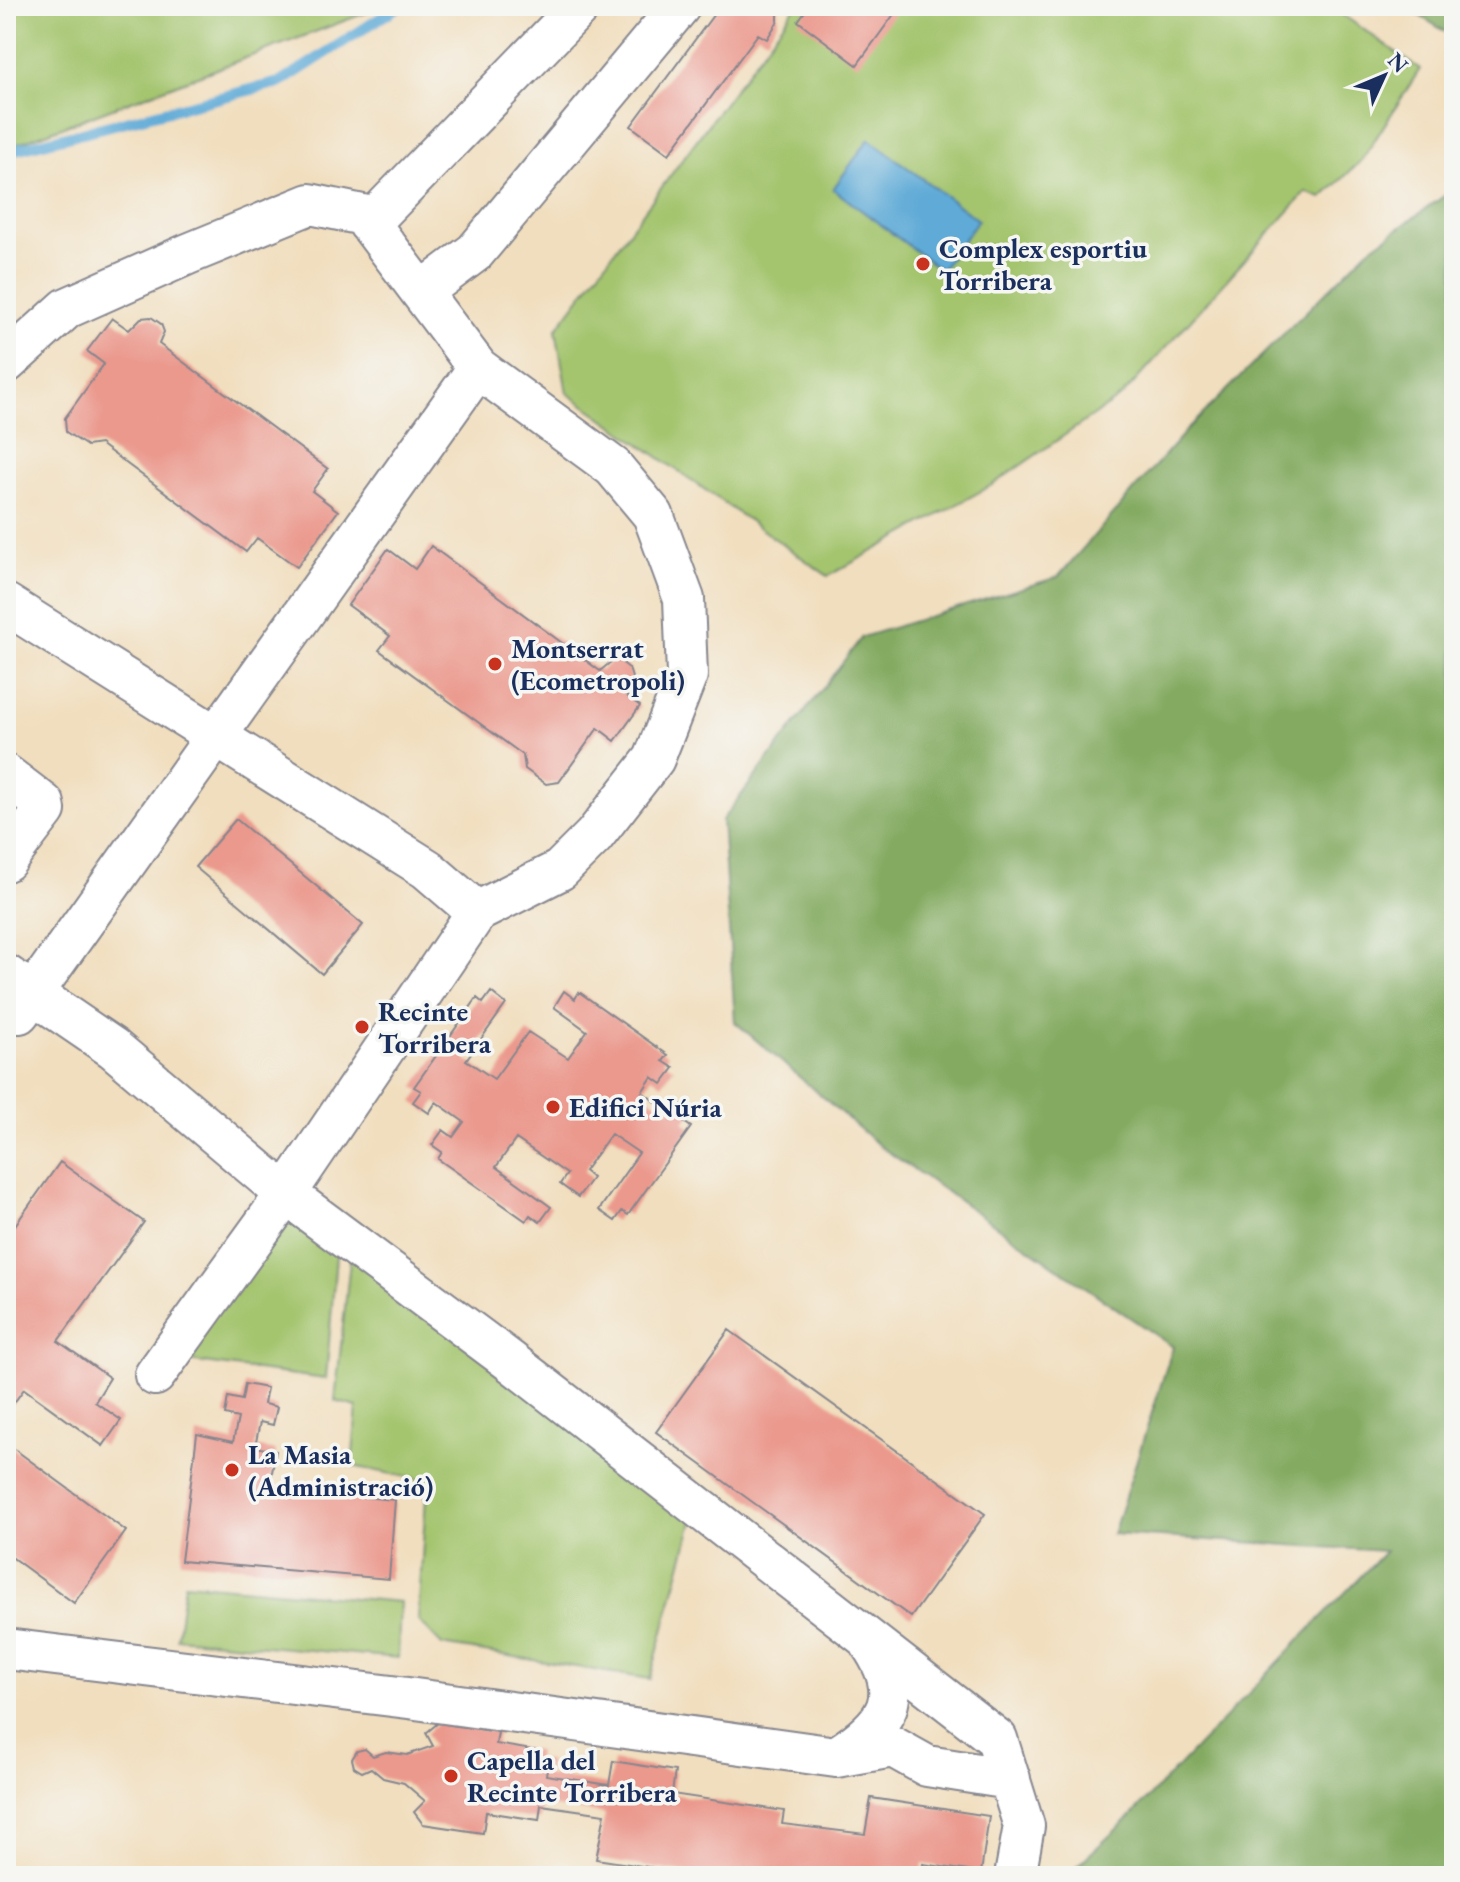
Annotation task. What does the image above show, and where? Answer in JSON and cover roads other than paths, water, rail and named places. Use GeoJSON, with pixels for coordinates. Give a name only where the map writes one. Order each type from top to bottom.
{"type":"FeatureCollection","features":[{"type":"Feature","properties":{"kind":"street"},"geometry":{"type":"LineString","coordinates":[[369,224],[580,6]]}},
{"type":"Feature","properties":{"kind":"street"},"geometry":{"type":"LineString","coordinates":[[423,291],[475,252],[680,6]]}},
{"type":"Feature","properties":{"kind":"street"},"geometry":{"type":"LineString","coordinates":[[6,363],[67,308],[310,204],[363,215],[478,368],[613,467],[653,515],[684,599],[687,675],[654,759],[594,836],[560,870],[477,912],[286,1194],[155,1375]]}},
{"type":"Feature","properties":{"kind":"street"},"geometry":{"type":"LineString","coordinates":[[478,368],[217,735],[20,994],[113,1048],[286,1194],[510,1361],[997,1739],[1024,1826],[1015,1876]]}},
{"type":"Feature","properties":{"kind":"street"},"geometry":{"type":"LineString","coordinates":[[6,604],[427,869],[477,912]]}},
{"type":"Feature","properties":{"kind":"street"},"geometry":{"type":"LineString","coordinates":[[7,777],[44,804],[45,810],[12,840]]}},
{"type":"Feature","properties":{"kind":"street"},"geometry":{"type":"LineString","coordinates":[[836,1757],[869,1735],[886,1716],[890,1696],[886,1666],[868,1640]]}},
{"type":"Feature","properties":{"kind":"street"},"geometry":{"type":"LineString","coordinates":[[6,1649],[408,1698],[836,1757],[893,1747],[927,1766],[1010,1779]]}},
{"type":"Feature","properties":{"kind":"water"},"geometry":{"type":"Polygon","coordinates":[[[869,139],[978,220],[941,270],[833,189],[869,139]]]}},
{"type":"Feature","properties":{"kind":"waterway"},"geometry":{"type":"LineString","coordinates":[[6,152],[281,82],[399,6]]}},
{"type":"Feature","properties":{"kind":"place","name":"Complex esportiu Torribera"},"geometry":{"type":"Point","coordinates":[923,264]}},
{"type":"Feature","properties":{"kind":"place","name":"Montserrat (Ecometropoli)"},"geometry":{"type":"Point","coordinates":[495,664]}},
{"type":"Feature","properties":{"kind":"place","name":"Recinte Torribera"},"geometry":{"type":"Point","coordinates":[362,1027]}},
{"type":"Feature","properties":{"kind":"place","name":"Edifici Núria"},"geometry":{"type":"Point","coordinates":[553,1107]}},
{"type":"Feature","properties":{"kind":"place","name":"La Masia (Administració)"},"geometry":{"type":"Point","coordinates":[232,1470]}},
{"type":"Feature","properties":{"kind":"place","name":"Capella del Recinte Torribera"},"geometry":{"type":"Point","coordinates":[451,1776]}}]}
